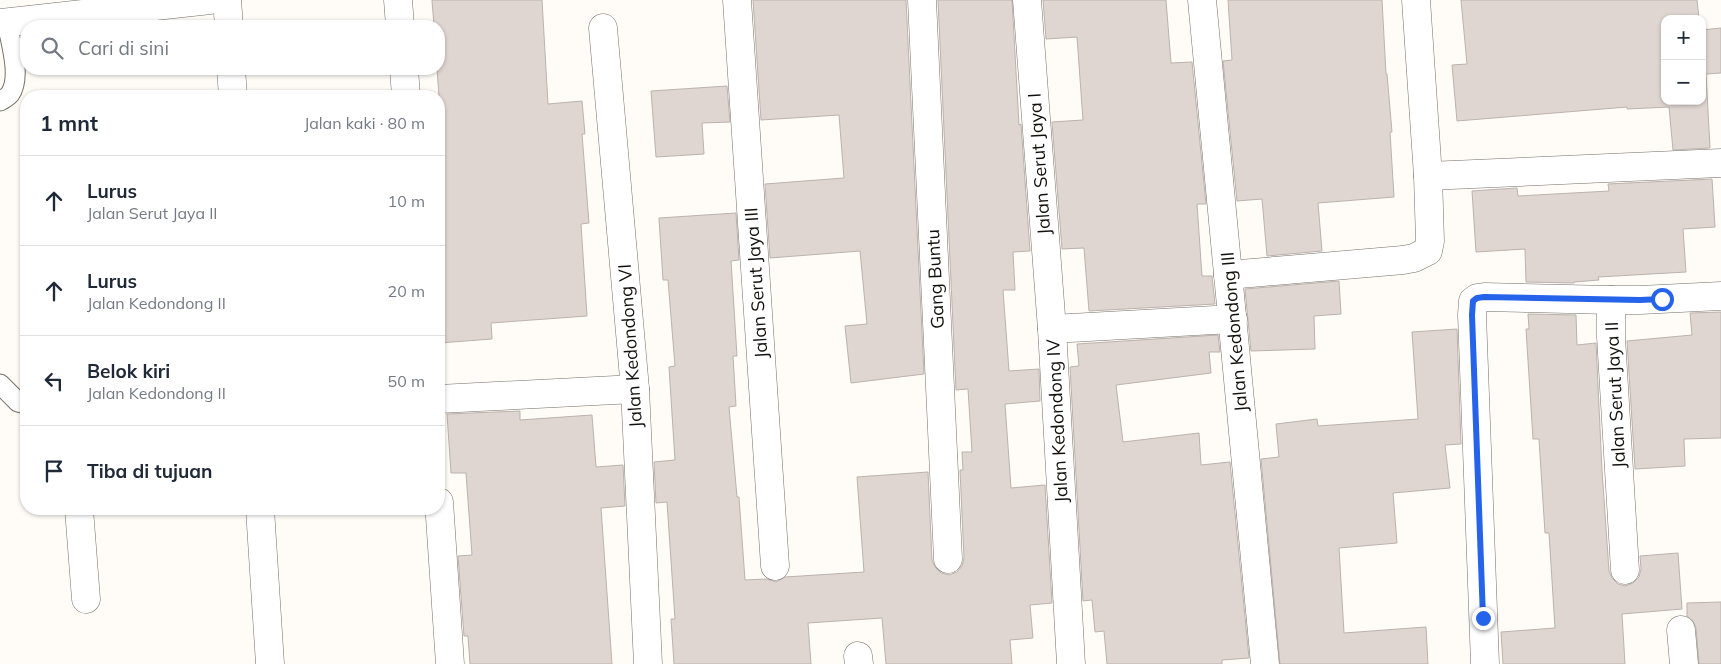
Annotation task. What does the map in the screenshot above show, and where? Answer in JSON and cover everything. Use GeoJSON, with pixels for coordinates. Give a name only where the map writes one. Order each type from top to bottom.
{"type":"FeatureCollection","features":[{"type":"Feature","properties":{"kind":"street"},"geometry":{"type":"LineString","coordinates":[[30,20],[210,0]]}},
{"type":"Feature","properties":{"kind":"street"},"geometry":{"type":"LineString","coordinates":[[227,0],[229,20]]}},
{"type":"Feature","properties":{"kind":"street"},"geometry":{"type":"LineString","coordinates":[[398,0],[400,20]]}},
{"type":"Feature","properties":{"kind":"street","name":"Jalan Serut Jaya III"},"geometry":{"type":"LineString","coordinates":[[737,0],[775,566]]}},
{"type":"Feature","properties":{"kind":"street","name":"Gang Buntu"},"geometry":{"type":"LineString","coordinates":[[922,0],[948,559]]}},
{"type":"Feature","properties":{"kind":"street","name":"Jalan Serut Jaya I"},"geometry":{"type":"LineString","coordinates":[[1027,0],[1052,329]]}},
{"type":"Feature","properties":{"kind":"street","name":"Jalan Kedondong III"},"geometry":{"type":"LineString","coordinates":[[1202,0],[1265,664]]}},
{"type":"Feature","properties":{"kind":"street"},"geometry":{"type":"LineString","coordinates":[[1228,276],[1404,260],[1414,258],[1428,251],[1430,241],[1428,176],[1416,0]]}},
{"type":"Feature","properties":{"kind":"street"},"geometry":{"type":"LineString","coordinates":[[3,23],[20,21]]}},
{"type":"Feature","properties":{"kind":"street","name":"Jalan Kedondong VI"},"geometry":{"type":"LineString","coordinates":[[603,28],[634,389],[648,664]]}},
{"type":"Feature","properties":{"kind":"street"},"geometry":{"type":"LineString","coordinates":[[231,75],[233,90]]}},
{"type":"Feature","properties":{"kind":"street"},"geometry":{"type":"LineString","coordinates":[[404,75],[406,90]]}},
{"type":"Feature","properties":{"kind":"street"},"geometry":{"type":"LineString","coordinates":[[1428,176],[1721,163]]}},
{"type":"Feature","properties":{"kind":"street","name":"Jalan Serut Jaya II"},"geometry":{"type":"LineString","coordinates":[[1626,570],[1611,337],[1611,300],[1721,296]]}},
{"type":"Feature","properties":{"kind":"street"},"geometry":{"type":"LineString","coordinates":[[1484,664],[1473,301],[1484,297],[1611,300]]}},
{"type":"Feature","properties":{"kind":"street","name":"Jalan Kedondong IV"},"geometry":{"type":"LineString","coordinates":[[1071,664],[1052,329],[1233,320]]}},
{"type":"Feature","properties":{"kind":"street"},"geometry":{"type":"LineString","coordinates":[[445,399],[634,389]]}},
{"type":"Feature","properties":{"kind":"street"},"geometry":{"type":"LineString","coordinates":[[79,515],[86,599]]}},
{"type":"Feature","properties":{"kind":"street"},"geometry":{"type":"LineString","coordinates":[[260,515],[270,664]]}},
{"type":"Feature","properties":{"kind":"street"},"geometry":{"type":"LineString","coordinates":[[440,515],[450,664]]}},
{"type":"Feature","properties":{"kind":"street"},"geometry":{"type":"LineString","coordinates":[[1681,630],[1684,664]]}},
{"type":"Feature","properties":{"kind":"lane"},"geometry":{"type":"LineString","coordinates":[[0,100],[10,95],[15,72],[3,23]]}},
{"type":"Feature","properties":{"kind":"lane"},"geometry":{"type":"LineString","coordinates":[[0,384],[20,402]]}},
{"type":"Feature","properties":{"kind":"building"},"geometry":{"type":"Polygon","coordinates":[[[432,0],[542,0],[548,104],[582,101],[585,134],[582,134],[589,223],[581,224],[587,316],[491,323],[492,339],[445,343],[445,90],[439,90],[437,75],[445,75],[445,20],[434,20],[432,0]]]}},
{"type":"Feature","properties":{"kind":"building"},"geometry":{"type":"Polygon","coordinates":[[[753,0],[906,0],[924,374],[851,383],[845,326],[867,324],[860,251],[770,258],[765,184],[844,178],[839,115],[761,120],[753,0]]]}},
{"type":"Feature","properties":{"kind":"building"},"geometry":{"type":"Polygon","coordinates":[[[938,0],[1012,0],[1019,125],[1021,124],[1030,251],[1013,252],[1015,290],[1003,290],[1009,371],[1039,369],[1040,401],[1005,404],[1011,488],[1045,485],[1052,603],[1030,605],[1033,638],[1010,640],[1012,664],[886,664],[882,618],[808,623],[811,664],[674,664],[671,619],[675,619],[667,502],[656,503],[654,462],[675,460],[669,367],[675,366],[668,280],[663,280],[659,218],[736,213],[739,260],[731,261],[737,356],[733,356],[736,406],[729,407],[737,497],[739,497],[745,580],[767,579],[776,582],[785,577],[864,572],[857,477],[928,472],[932,560],[935,567],[941,573],[949,575],[957,572],[962,566],[964,558],[960,470],[963,470],[962,452],[972,452],[968,389],[956,390],[938,0]]]}},
{"type":"Feature","properties":{"kind":"building"},"geometry":{"type":"Polygon","coordinates":[[[1043,0],[1166,0],[1171,63],[1192,62],[1206,204],[1197,204],[1202,276],[1212,276],[1215,304],[1089,311],[1084,248],[1062,249],[1052,122],[1083,120],[1077,37],[1046,39],[1043,0]]]}},
{"type":"Feature","properties":{"kind":"building"},"geometry":{"type":"Polygon","coordinates":[[[1228,0],[1382,0],[1386,74],[1392,132],[1390,132],[1394,197],[1318,203],[1322,251],[1267,256],[1262,199],[1237,201],[1223,61],[1232,60],[1228,0]]]}},
{"type":"Feature","properties":{"kind":"building"},"geometry":{"type":"Polygon","coordinates":[[[1461,0],[1697,0],[1699,15],[1661,15],[1661,105],[1706,105],[1706,74],[1710,148],[1673,150],[1669,107],[1627,109],[1627,107],[1457,121],[1452,65],[1467,64],[1461,0]]]}},
{"type":"Feature","properties":{"kind":"building"},"geometry":{"type":"Polygon","coordinates":[[[1721,28],[1721,73],[1706,74],[1706,30],[1721,28]]]}},
{"type":"Feature","properties":{"kind":"building"},"geometry":{"type":"Polygon","coordinates":[[[727,86],[730,122],[702,123],[704,154],[656,157],[651,91],[727,86]]]}},
{"type":"Feature","properties":{"kind":"building"},"geometry":{"type":"Polygon","coordinates":[[[1712,179],[1715,227],[1683,229],[1686,272],[1598,277],[1599,280],[1574,283],[1526,282],[1525,249],[1476,252],[1472,191],[1517,188],[1518,196],[1609,191],[1608,184],[1712,179]]]}},
{"type":"Feature","properties":{"kind":"building"},"geometry":{"type":"Polygon","coordinates":[[[1339,281],[1341,314],[1314,316],[1315,349],[1251,351],[1245,289],[1339,281]]]}},
{"type":"Feature","properties":{"kind":"building"},"geometry":{"type":"Polygon","coordinates":[[[1721,312],[1721,438],[1684,439],[1685,466],[1635,469],[1627,341],[1692,335],[1690,313],[1721,312]]]}},
{"type":"Feature","properties":{"kind":"building"},"geometry":{"type":"Polygon","coordinates":[[[1528,314],[1576,315],[1577,345],[1596,343],[1602,470],[1609,571],[1612,578],[1618,584],[1625,586],[1633,583],[1639,577],[1641,569],[1640,556],[1678,553],[1682,609],[1622,614],[1625,664],[1503,664],[1501,632],[1555,628],[1549,533],[1545,533],[1539,439],[1533,439],[1526,329],[1529,329],[1528,314]]]}},
{"type":"Feature","properties":{"kind":"building"},"geometry":{"type":"Polygon","coordinates":[[[1457,329],[1461,444],[1445,445],[1450,488],[1393,493],[1397,543],[1339,548],[1344,633],[1426,627],[1428,664],[1280,664],[1261,459],[1279,457],[1276,424],[1317,419],[1318,426],[1418,419],[1412,332],[1457,329]]]}},
{"type":"Feature","properties":{"kind":"building"},"geometry":{"type":"Polygon","coordinates":[[[1218,335],[1220,352],[1209,352],[1211,373],[1116,385],[1123,442],[1199,433],[1201,465],[1230,462],[1249,658],[1222,660],[1222,664],[1107,664],[1104,631],[1095,632],[1092,600],[1083,601],[1070,367],[1079,366],[1077,344],[1218,335]]]}},
{"type":"Feature","properties":{"kind":"building"},"geometry":{"type":"Polygon","coordinates":[[[520,411],[520,420],[592,415],[596,467],[623,465],[625,506],[601,508],[612,664],[470,664],[468,636],[464,636],[458,556],[472,555],[466,473],[451,473],[447,414],[520,411]]]}},
{"type":"Feature","properties":{"kind":"building"},"geometry":{"type":"Polygon","coordinates":[[[1721,602],[1721,664],[1699,664],[1696,628],[1693,621],[1687,616],[1687,603],[1721,602]]]}},
{"type":"Feature","properties":{"kind":"route"},"geometry":{"type":"LineString","coordinates":[[1483,618],[1478,518],[1473,301],[1484,297],[1662,299]]}}]}
